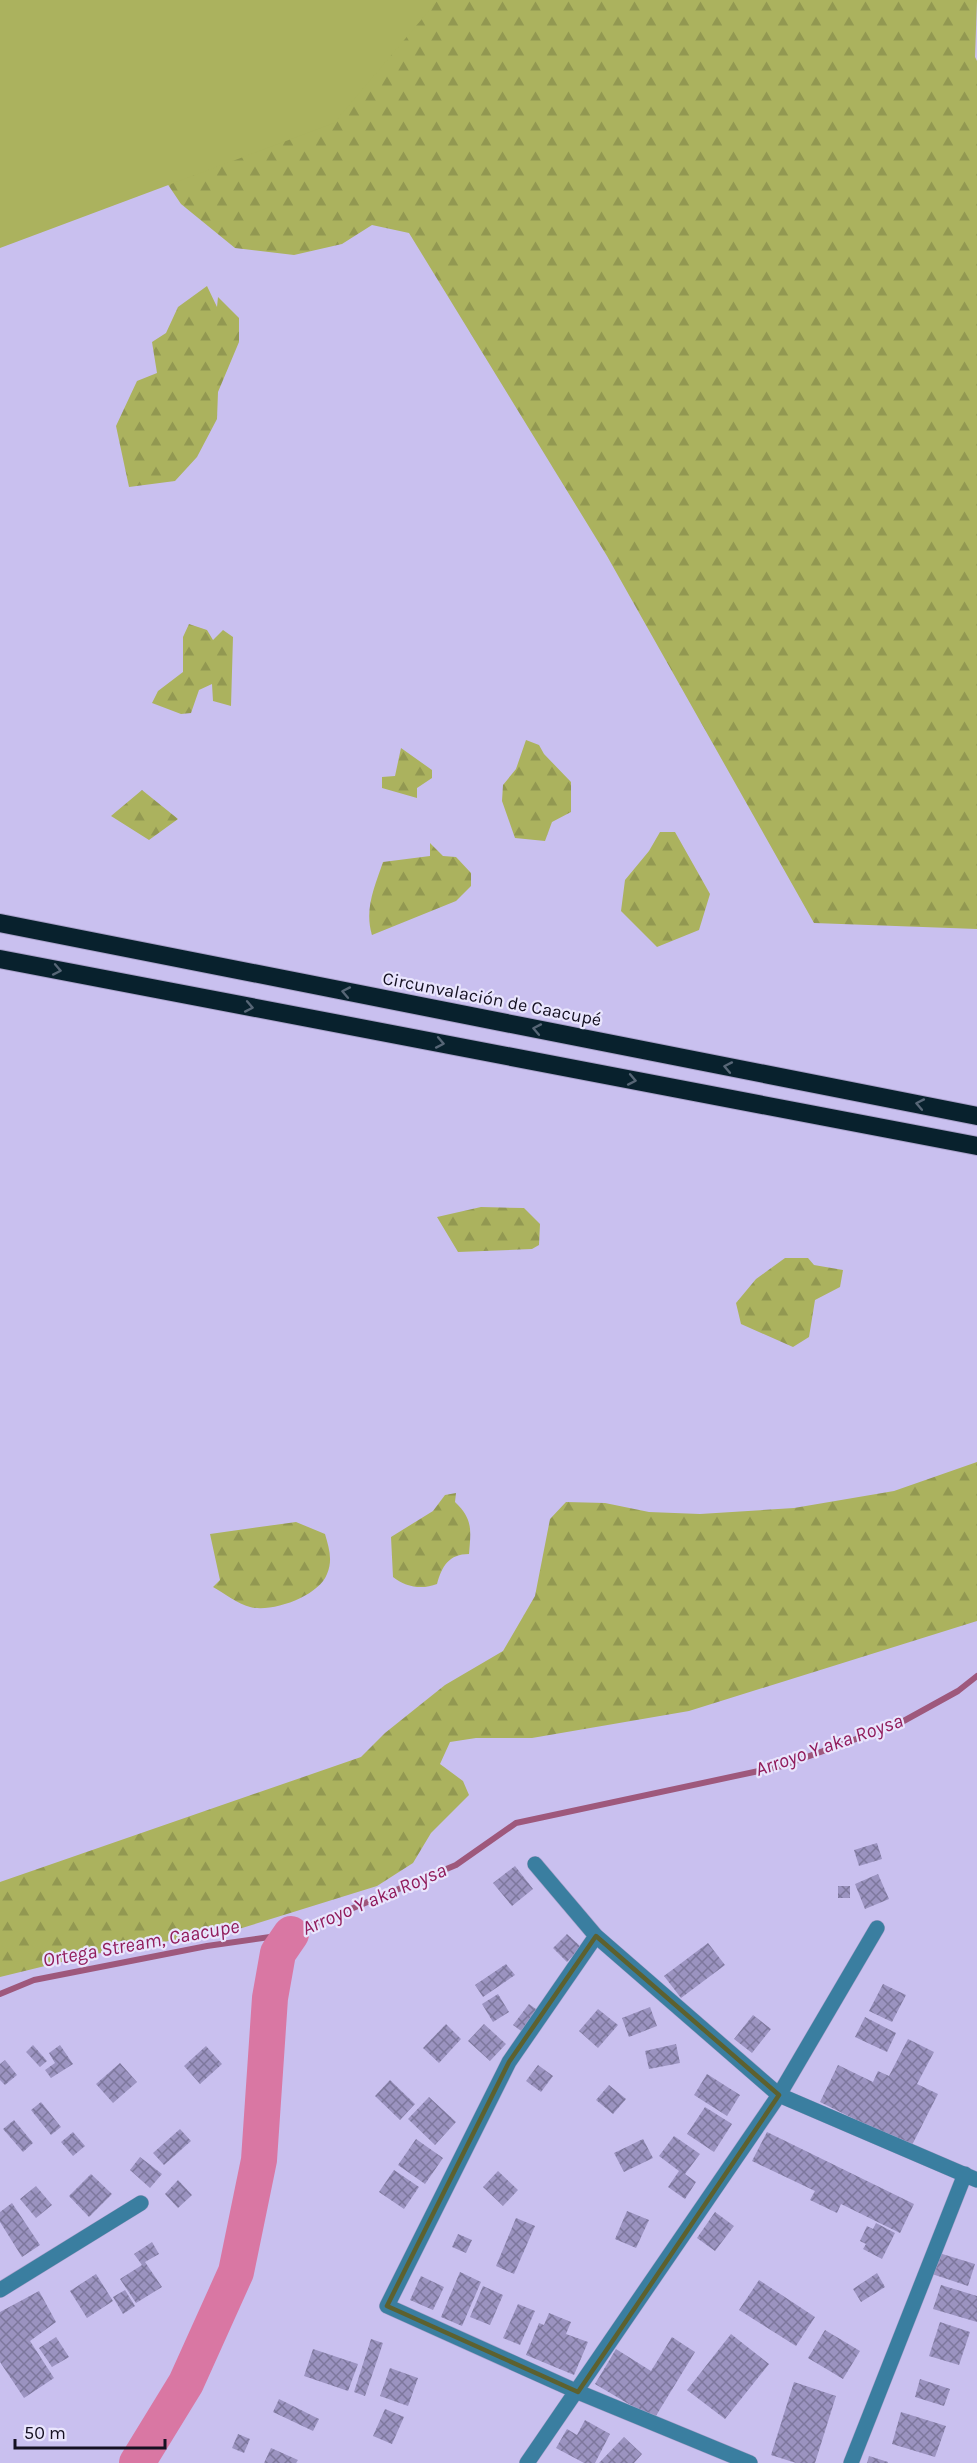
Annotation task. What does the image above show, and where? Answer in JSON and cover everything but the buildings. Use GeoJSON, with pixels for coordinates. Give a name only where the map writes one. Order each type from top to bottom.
{"type":"FeatureCollection","features":[{"type":"Feature","properties":{"kind":"highway","name":"Circunvalación de Caacupé"},"geometry":{"type":"LineString","coordinates":[[0,923],[977,1116]]}},
{"type":"Feature","properties":{"kind":"highway"},"geometry":{"type":"LineString","coordinates":[[0,959],[977,1146]]}},
{"type":"Feature","properties":{"kind":"street"},"geometry":{"type":"LineString","coordinates":[[535,1864],[596,1936],[779,2095],[971,2177],[851,2463]]}},
{"type":"Feature","properties":{"kind":"street"},"geometry":{"type":"LineString","coordinates":[[527,2463],[578,2392],[779,2095],[877,1928]]}},
{"type":"Feature","properties":{"kind":"street"},"geometry":{"type":"LineString","coordinates":[[596,1936],[509,2062],[387,2306],[578,2392],[750,2463]]}},
{"type":"Feature","properties":{"kind":"street"},"geometry":{"type":"LineString","coordinates":[[0,2290],[141,2203]]}},
{"type":"Feature","properties":{"kind":"highlighted area"},"geometry":{"type":"Polygon","coordinates":[[[596,1936],[779,2095],[578,2392],[387,2306],[509,2062],[596,1936]]]}},
{"type":"Feature","properties":{"kind":"green space"},"geometry":{"type":"Polygon","coordinates":[[[0,0],[438,0],[334,123],[0,248],[0,0]]]}},
{"type":"Feature","properties":{"kind":"green space"},"geometry":{"type":"Polygon","coordinates":[[[68,0],[977,0],[975,57],[977,61],[977,929],[814,923],[607,556],[409,233],[372,225],[342,244],[294,255],[235,248],[181,204],[136,137],[68,0]]]}},
{"type":"Feature","properties":{"kind":"green space"},"geometry":{"type":"Polygon","coordinates":[[[207,286],[217,307],[218,297],[239,318],[239,342],[218,392],[217,419],[197,457],[175,481],[129,487],[116,426],[137,381],[157,373],[152,342],[166,333],[178,307],[207,286]]]}},
{"type":"Feature","properties":{"kind":"green space"},"geometry":{"type":"Polygon","coordinates":[[[189,624],[207,630],[213,640],[223,630],[233,637],[231,706],[213,701],[212,684],[199,690],[191,713],[181,714],[152,703],[158,691],[183,672],[183,637],[189,624]]]}},
{"type":"Feature","properties":{"kind":"green space"},"geometry":{"type":"Polygon","coordinates":[[[526,740],[539,745],[544,754],[571,782],[571,812],[552,822],[545,841],[515,838],[502,801],[503,785],[516,769],[526,740]]]}},
{"type":"Feature","properties":{"kind":"green space"},"geometry":{"type":"Polygon","coordinates":[[[401,748],[432,770],[432,778],[417,788],[417,798],[382,788],[382,777],[395,776],[401,748]]]}},
{"type":"Feature","properties":{"kind":"green space"},"geometry":{"type":"Polygon","coordinates":[[[142,790],[178,819],[149,840],[111,816],[142,790]]]}},
{"type":"Feature","properties":{"kind":"green space"},"geometry":{"type":"Polygon","coordinates":[[[660,832],[675,832],[710,894],[699,930],[657,947],[621,911],[625,880],[649,851],[660,832]]]}},
{"type":"Feature","properties":{"kind":"green space"},"geometry":{"type":"Polygon","coordinates":[[[430,843],[443,856],[456,857],[471,873],[471,886],[456,901],[372,935],[370,907],[383,862],[430,856],[430,843]]]}},
{"type":"Feature","properties":{"kind":"green space"},"geometry":{"type":"Polygon","coordinates":[[[481,1207],[524,1208],[540,1224],[539,1245],[532,1249],[458,1252],[437,1217],[481,1207]]]}},
{"type":"Feature","properties":{"kind":"green space"},"geometry":{"type":"Polygon","coordinates":[[[785,1258],[808,1258],[814,1265],[843,1270],[840,1287],[815,1300],[809,1337],[793,1347],[741,1324],[736,1303],[756,1279],[785,1258]]]}},
{"type":"Feature","properties":{"kind":"green space"},"geometry":{"type":"Polygon","coordinates":[[[977,1462],[977,1621],[689,1711],[532,1738],[476,1738],[450,1742],[440,1764],[463,1781],[469,1795],[431,1833],[413,1863],[377,1886],[242,1928],[90,1955],[0,1977],[0,1882],[361,1757],[385,1733],[445,1685],[503,1651],[535,1596],[550,1519],[566,1502],[605,1503],[649,1512],[700,1514],[794,1508],[894,1491],[977,1462]]]}},
{"type":"Feature","properties":{"kind":"green space"},"geometry":{"type":"Polygon","coordinates":[[[456,1493],[455,1502],[468,1520],[469,1554],[456,1556],[447,1562],[437,1584],[431,1586],[408,1585],[393,1577],[391,1537],[433,1511],[445,1495],[456,1493]]]}},
{"type":"Feature","properties":{"kind":"green space"},"geometry":{"type":"Polygon","coordinates":[[[296,1522],[325,1534],[330,1564],[327,1574],[315,1589],[294,1601],[259,1608],[241,1603],[213,1587],[220,1580],[210,1534],[296,1522]]]}},
{"type":"Feature","properties":{"kind":"waterway","name":"Arroyo Y aka Roysa"},"geometry":{"type":"LineString","coordinates":[[0,1994],[34,1980],[207,1946],[291,1934],[456,1865],[516,1823],[782,1766],[900,1723],[958,1691],[977,1676]]}},
{"type":"Feature","properties":{"kind":"waterway","name":"Arroyo Y aka Roysa"},"geometry":{"type":"LineString","coordinates":[[137,2463],[186,2383],[236,2272],[259,2160],[270,1998],[278,1953],[291,1934]]}},
{"type":"Feature","properties":{"kind":"water label","name":"Ortega Stream, Caacupe"},"geometry":{"type":"Point","coordinates":[141,1943]}}]}
